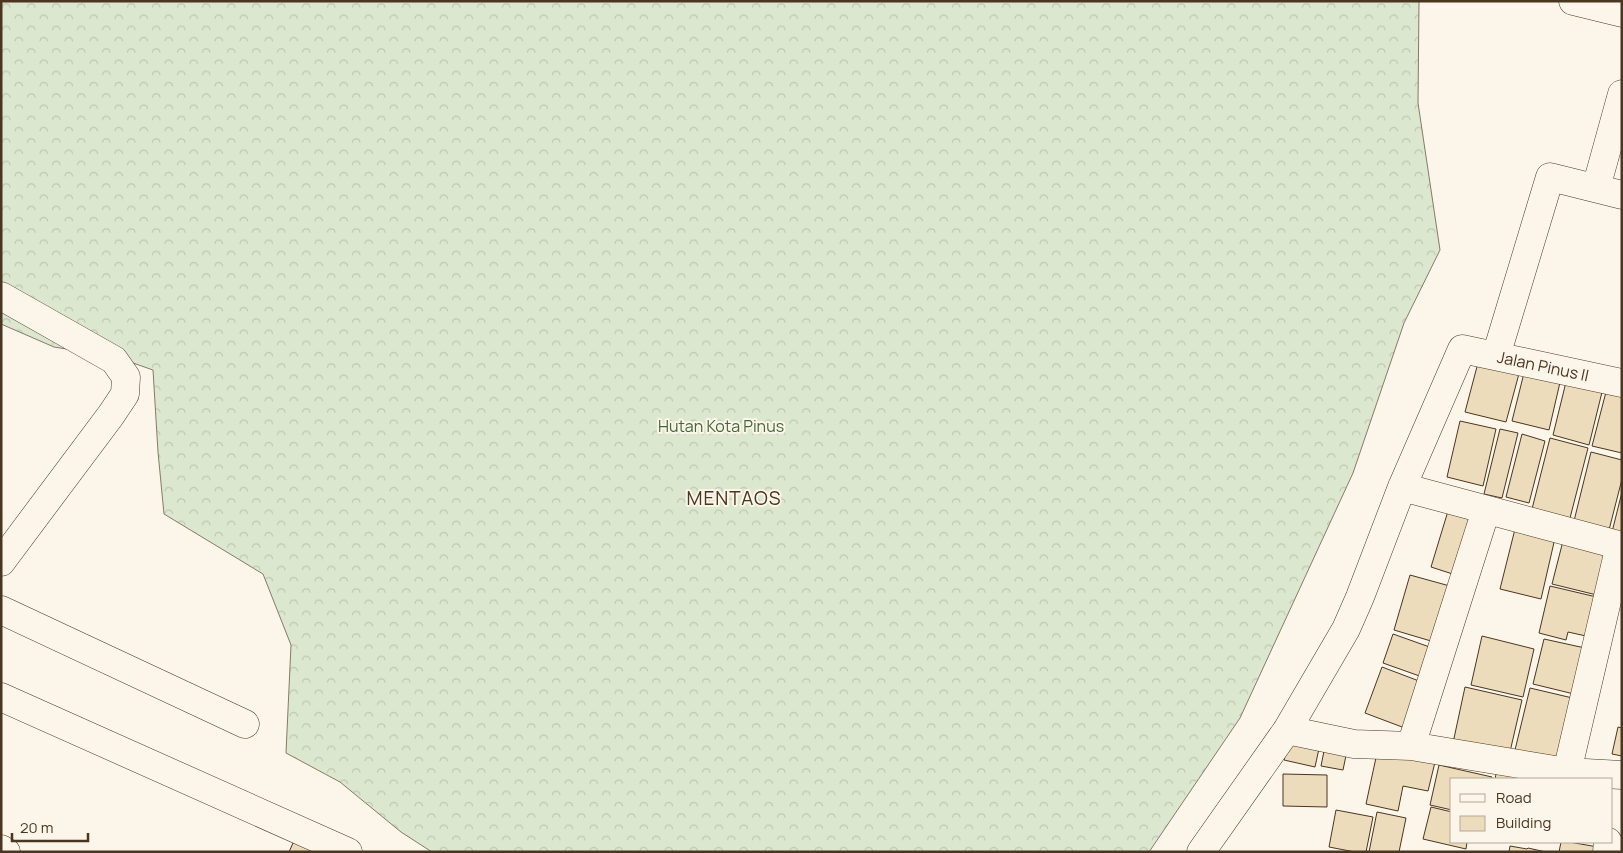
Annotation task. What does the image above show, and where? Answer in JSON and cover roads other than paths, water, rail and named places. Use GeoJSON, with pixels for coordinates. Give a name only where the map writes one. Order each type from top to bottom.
{"type":"FeatureCollection","features":[{"type":"Feature","properties":{"kind":"street"},"geometry":{"type":"LineString","coordinates":[[1573,1],[1622,13]]}},
{"type":"Feature","properties":{"kind":"street"},"geometry":{"type":"LineString","coordinates":[[1496,356],[1550,177],[1609,191],[1622,94]]}},
{"type":"Feature","properties":{"kind":"street"},"geometry":{"type":"LineString","coordinates":[[1,296],[114,360],[126,377],[125,394],[111,415],[1,562]]}},
{"type":"Feature","properties":{"kind":"street","name":"Jalan Pinus II"},"geometry":{"type":"LineString","coordinates":[[1402,488],[1462,348],[1622,383]]}},
{"type":"Feature","properties":{"kind":"street"},"geometry":{"type":"LineString","coordinates":[[1201,852],[1287,730],[1346,629],[1402,488],[1621,545],[1567,772]]}},
{"type":"Feature","properties":{"kind":"street"},"geometry":{"type":"LineString","coordinates":[[1411,746],[1486,510]]}},
{"type":"Feature","properties":{"kind":"street"},"geometry":{"type":"LineString","coordinates":[[1,610],[245,724]]}},
{"type":"Feature","properties":{"kind":"street"},"geometry":{"type":"LineString","coordinates":[[1,697],[348,852]]}},
{"type":"Feature","properties":{"kind":"street"},"geometry":{"type":"LineString","coordinates":[[1287,730],[1354,744],[1411,746],[1596,778]]}},
{"type":"Feature","properties":{"kind":"street"},"geometry":{"type":"LineString","coordinates":[[1,849],[6,852]]}},
{"type":"Feature","properties":{"kind":"district","name":"MENTAOS"},"geometry":{"type":"Point","coordinates":[734,498]}},
{"type":"Feature","properties":{"kind":"park label","name":"Hutan Kota Pinus"},"geometry":{"type":"Point","coordinates":[721,426]}}]}
